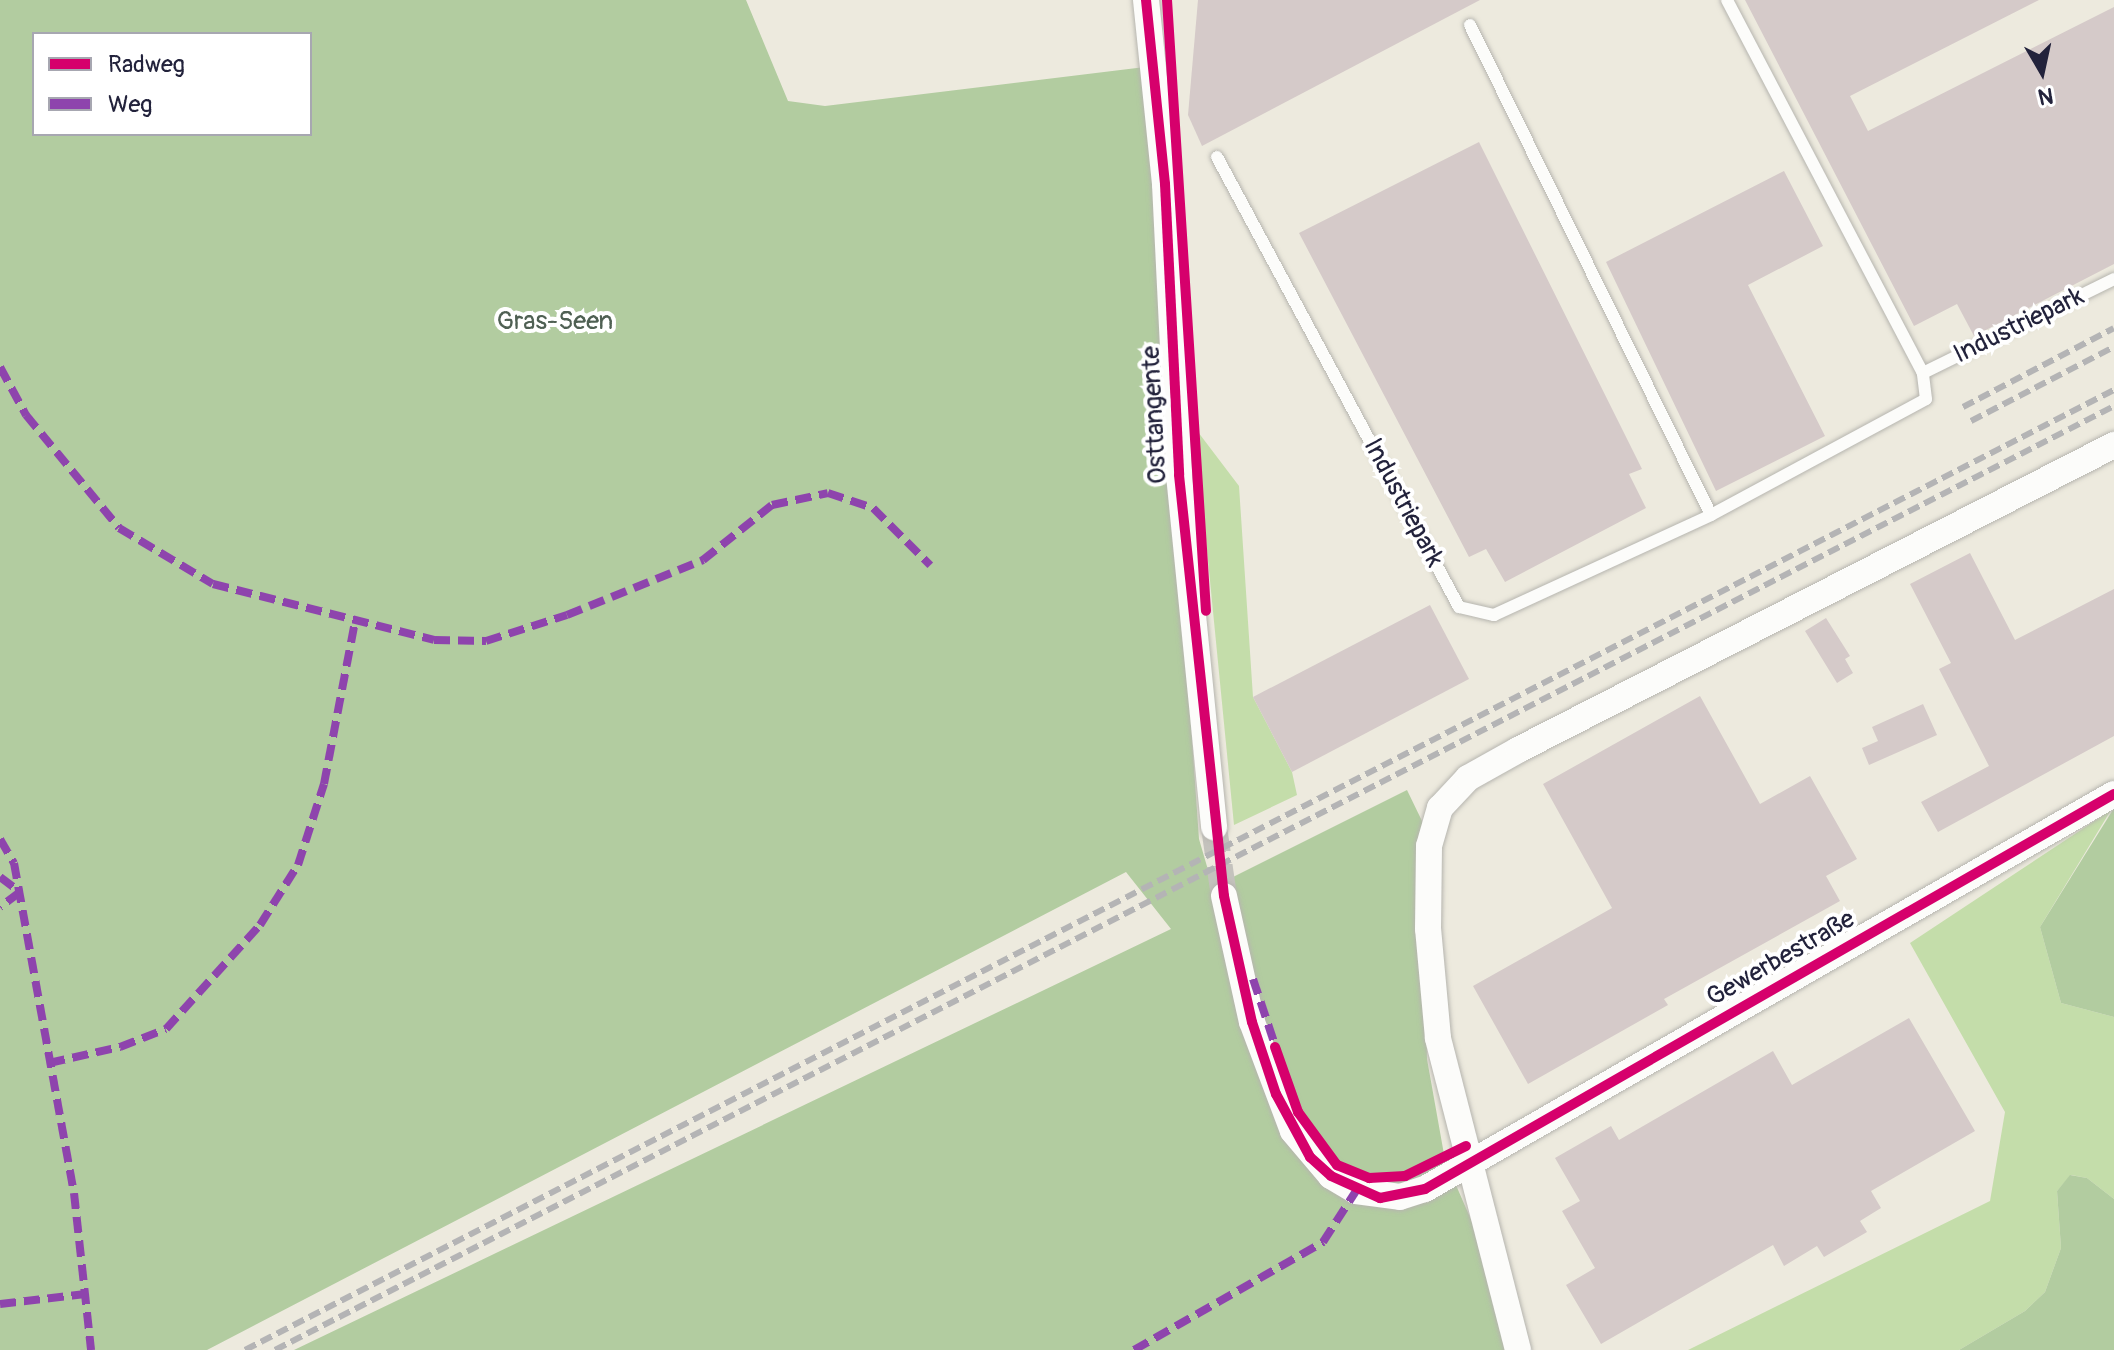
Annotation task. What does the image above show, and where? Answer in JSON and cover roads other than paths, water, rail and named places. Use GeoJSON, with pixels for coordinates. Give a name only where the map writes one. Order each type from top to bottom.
{"type":"FeatureCollection","features":[{"type":"Feature","properties":{"kind":"street","name":"Osttangente"},"geometry":{"type":"LineString","coordinates":[[1146,0],[1165,184],[1179,475],[1214,827]]}},
{"type":"Feature","properties":{"kind":"street"},"geometry":{"type":"LineString","coordinates":[[1518,1350],[1438,1038],[1428,929],[1429,846],[1440,808],[1468,778],[1518,750],[2114,445]]}},
{"type":"Feature","properties":{"kind":"street","name":"Gewerbestraße"},"geometry":{"type":"LineString","coordinates":[[1470,1163],[2114,794]]}},
{"type":"Feature","properties":{"kind":"street"},"geometry":{"type":"LineString","coordinates":[[1224,896],[1252,1022],[1276,1094],[1310,1157],[1343,1183],[1380,1198],[1425,1189],[1470,1163]]}},
{"type":"Feature","properties":{"kind":"lane","name":"Industriepark"},"geometry":{"type":"LineString","coordinates":[[1217,157],[1459,607],[1494,615],[1711,515],[1926,399],[1923,373],[1727,0]]}},
{"type":"Feature","properties":{"kind":"lane"},"geometry":{"type":"LineString","coordinates":[[1470,25],[1711,515]]}},
{"type":"Feature","properties":{"kind":"lane","name":"Industriepark"},"geometry":{"type":"LineString","coordinates":[[1923,373],[2114,279]]}},
{"type":"Feature","properties":{"kind":"tunnel"},"geometry":{"type":"LineString","coordinates":[[1214,827],[1224,896]]}},
{"type":"Feature","properties":{"kind":"railway"},"geometry":{"type":"LineString","coordinates":[[1963,407],[2114,328]]}},
{"type":"Feature","properties":{"kind":"railway"},"geometry":{"type":"LineString","coordinates":[[1971,421],[2114,347]]}},
{"type":"Feature","properties":{"kind":"railway"},"geometry":{"type":"LineString","coordinates":[[245,1350],[2114,390]]}},
{"type":"Feature","properties":{"kind":"railway"},"geometry":{"type":"LineString","coordinates":[[275,1350],[2114,406]]}},
{"type":"Feature","properties":{"kind":"park label","name":"Gras-Seen"},"geometry":{"type":"Point","coordinates":[555,322]}}]}
